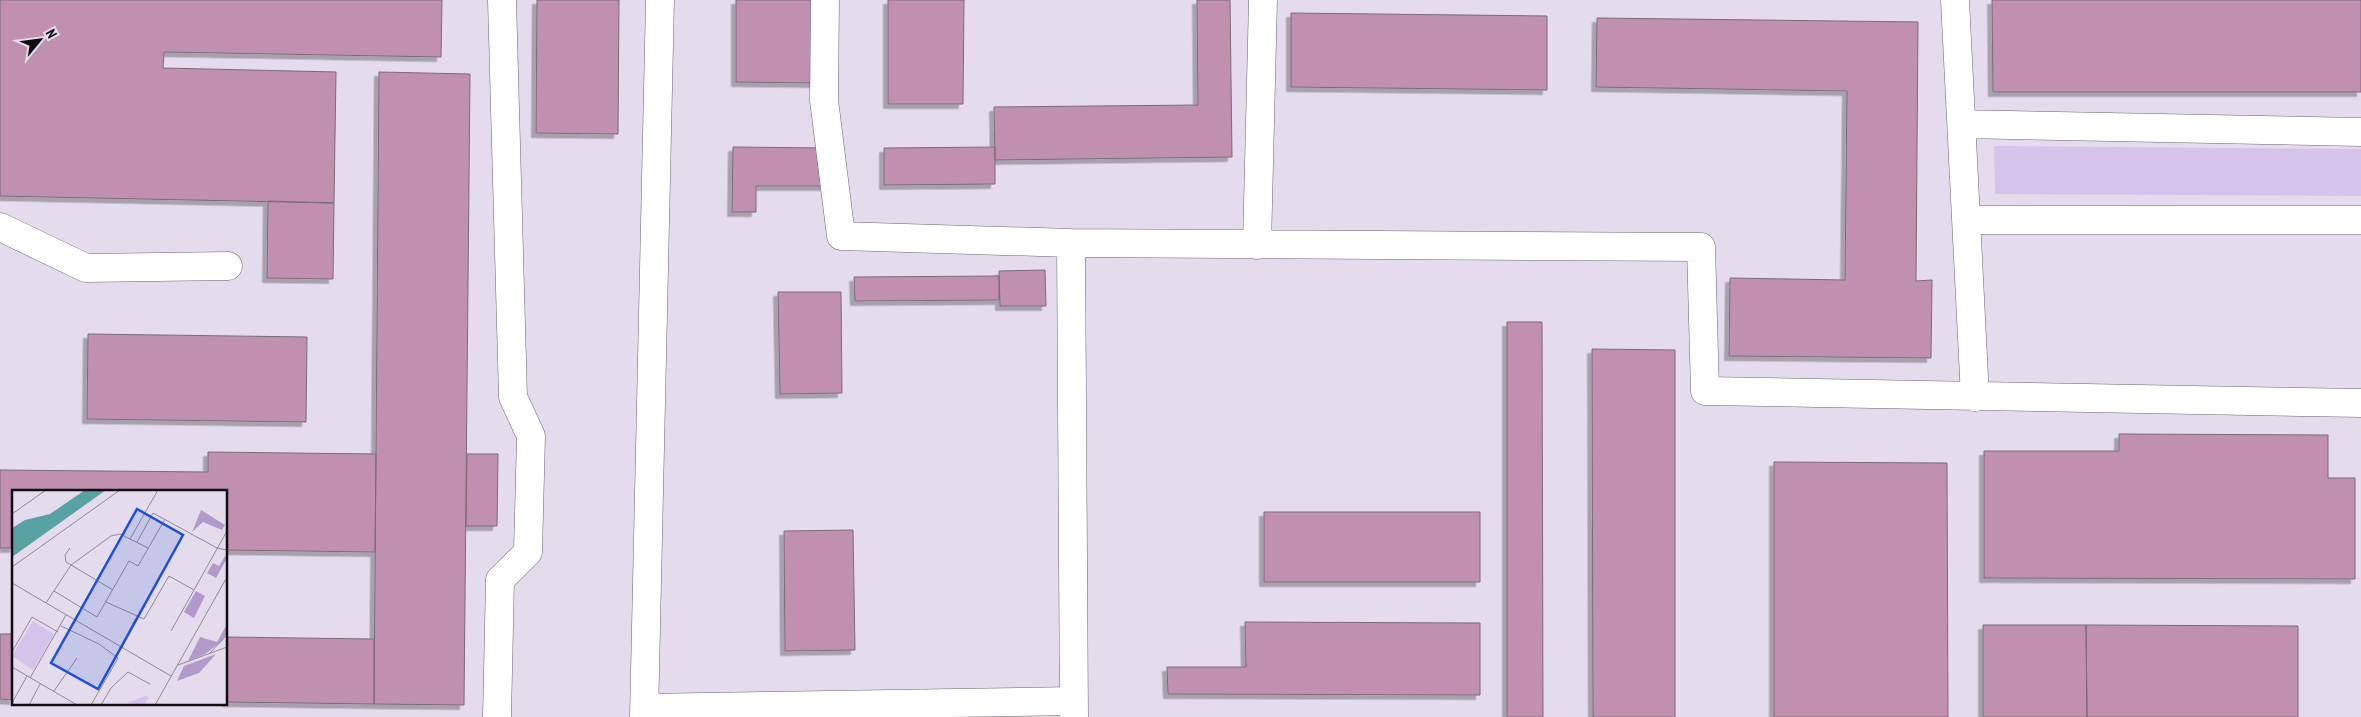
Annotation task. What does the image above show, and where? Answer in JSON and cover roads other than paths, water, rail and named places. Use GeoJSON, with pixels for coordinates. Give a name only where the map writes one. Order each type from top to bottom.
{"type":"FeatureCollection","features":[{"type":"Feature","properties":{"kind":"street"},"geometry":{"type":"LineString","coordinates":[[496,717],[500,580],[528,552],[532,436],[513,397],[502,0]]}},
{"type":"Feature","properties":{"kind":"street"},"geometry":{"type":"LineString","coordinates":[[660,0],[644,712],[1073,709],[1071,243]]}},
{"type":"Feature","properties":{"kind":"street"},"geometry":{"type":"LineString","coordinates":[[825,0],[824,100],[841,236],[1071,243],[1701,247],[1705,390],[1975,397],[2361,403]]}},
{"type":"Feature","properties":{"kind":"street"},"geometry":{"type":"LineString","coordinates":[[1257,245],[1263,0]]}},
{"type":"Feature","properties":{"kind":"street"},"geometry":{"type":"LineString","coordinates":[[1955,0],[1975,397]]}},
{"type":"Feature","properties":{"kind":"street"},"geometry":{"type":"LineString","coordinates":[[1962,124],[2361,132]]}},
{"type":"Feature","properties":{"kind":"street"},"geometry":{"type":"LineString","coordinates":[[1967,220],[2361,220]]}},
{"type":"Feature","properties":{"kind":"street"},"geometry":{"type":"LineString","coordinates":[[0,227],[86,268],[228,266]]}}]}
